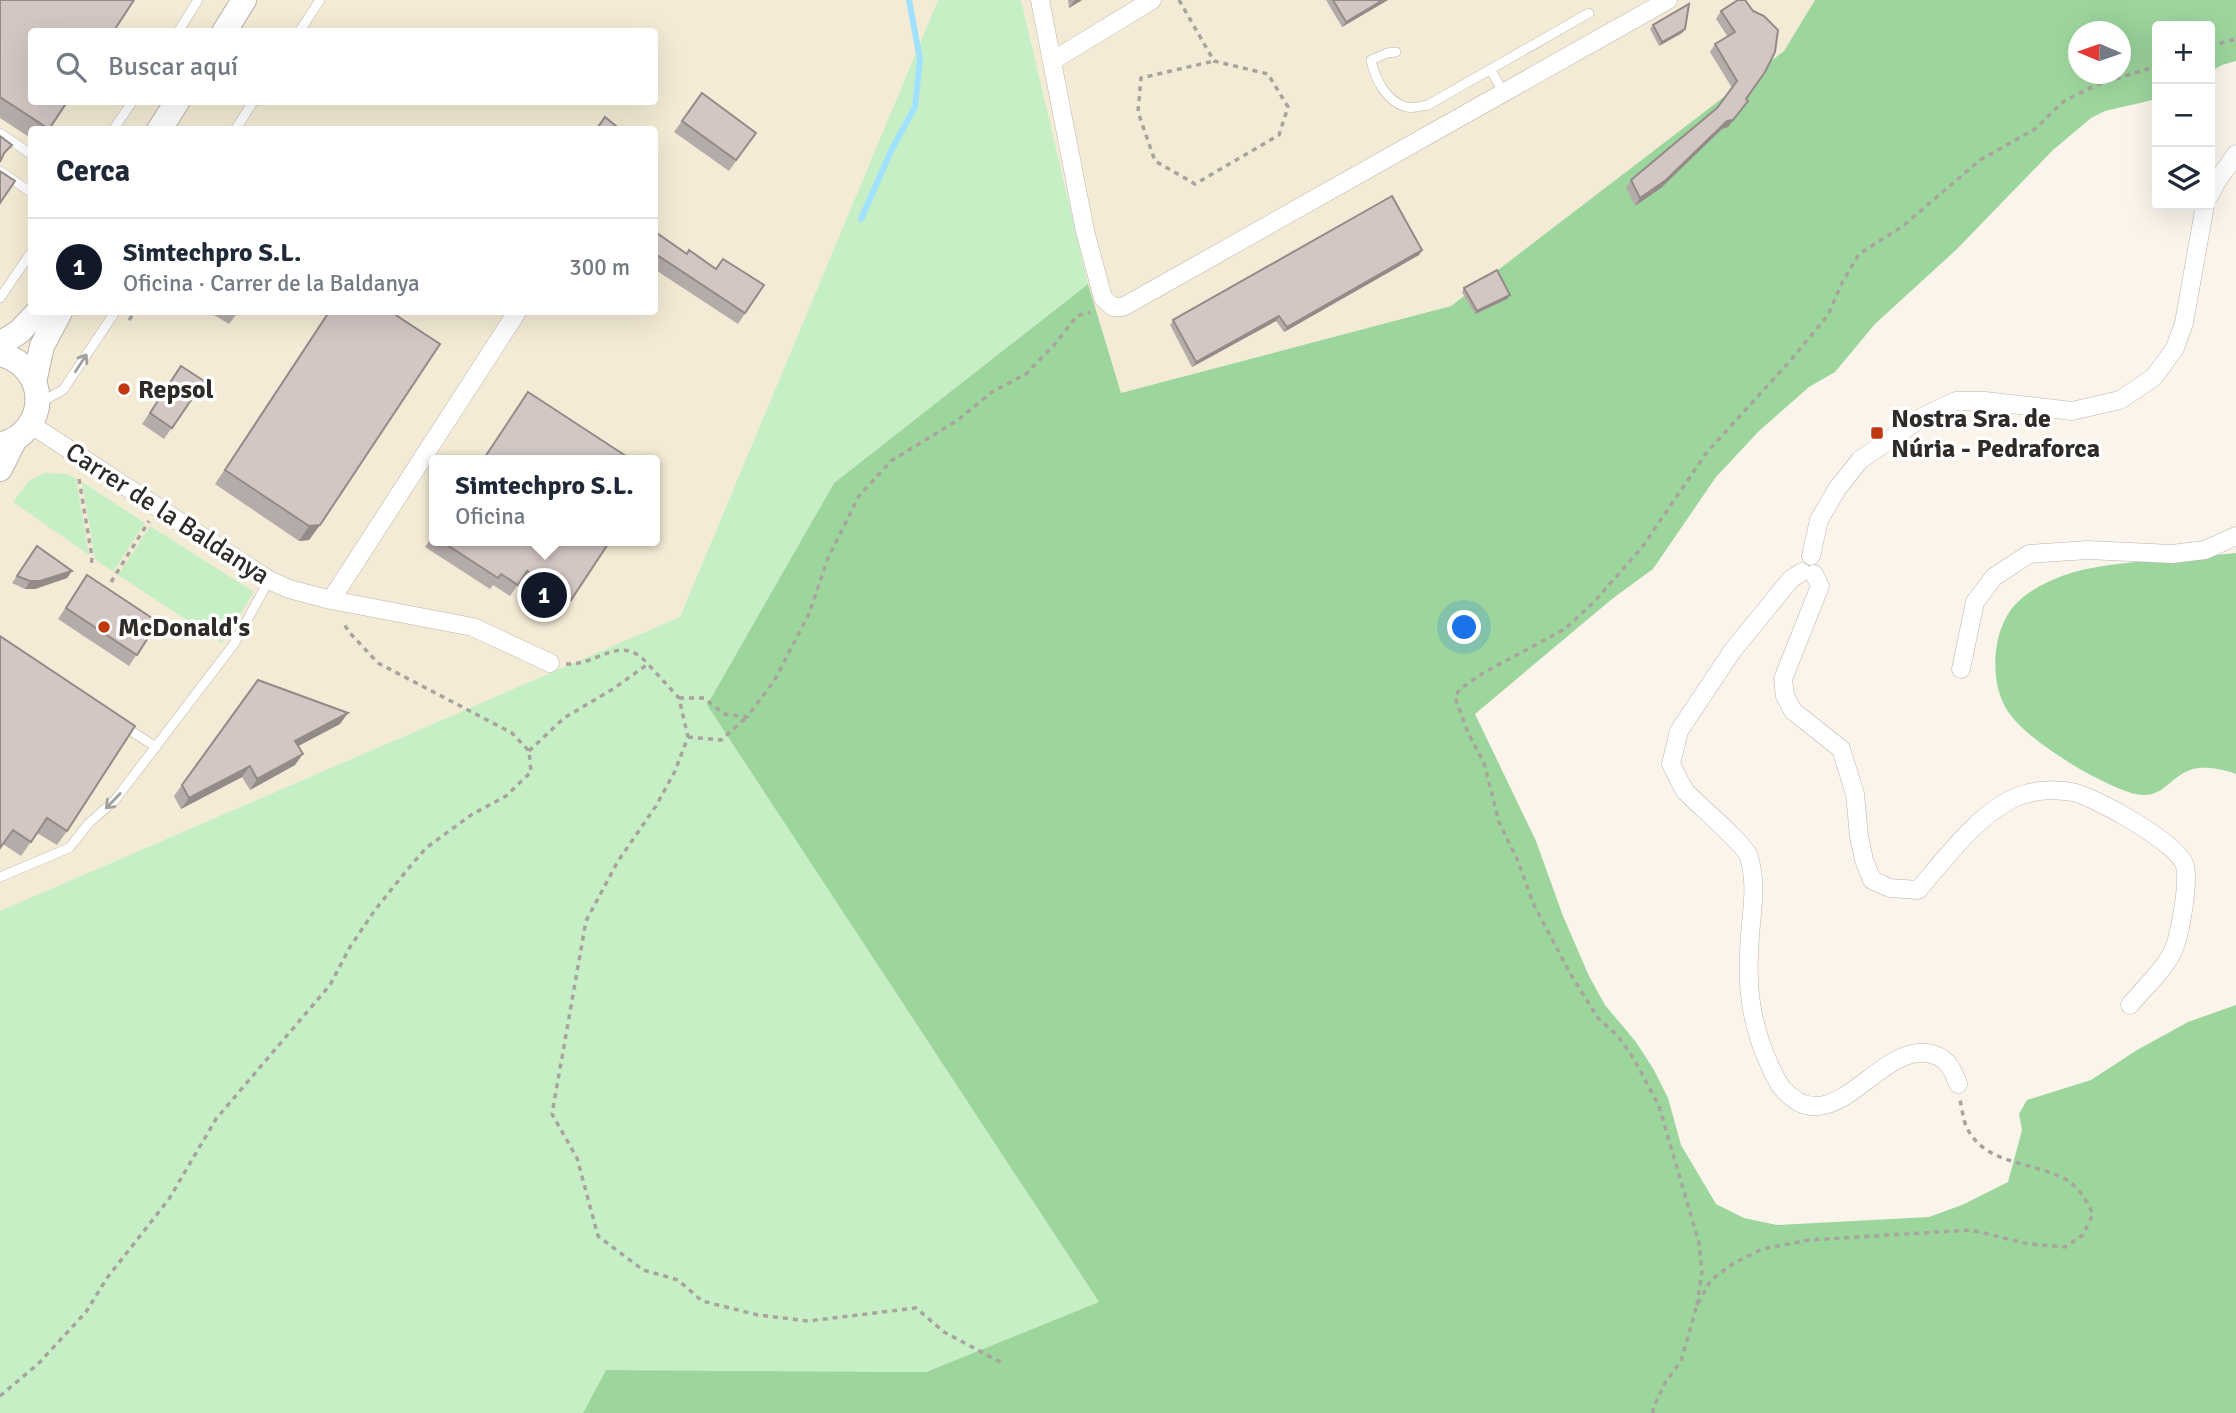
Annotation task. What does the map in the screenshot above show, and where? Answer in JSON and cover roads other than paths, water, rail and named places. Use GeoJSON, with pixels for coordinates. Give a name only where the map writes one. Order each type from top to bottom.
{"type":"FeatureCollection","features":[{"type":"Feature","properties":{"kind":"main road"},"geometry":{"type":"LineString","coordinates":[[226,28],[244,0]]}},
{"type":"Feature","properties":{"kind":"main road"},"geometry":{"type":"LineString","coordinates":[[246,28],[264,0]]}},
{"type":"Feature","properties":{"kind":"main road"},"geometry":{"type":"LineString","coordinates":[[162,126],[175,105]]}},
{"type":"Feature","properties":{"kind":"main road"},"geometry":{"type":"LineString","coordinates":[[181,126],[195,105]]}},
{"type":"Feature","properties":{"kind":"main road"},"geometry":{"type":"LineString","coordinates":[[0,344],[19,332],[35,315]]}},
{"type":"Feature","properties":{"kind":"main road"},"geometry":{"type":"LineString","coordinates":[[0,469],[23,419],[43,346],[58,315]]}},
{"type":"Feature","properties":{"kind":"main road"},"geometry":{"type":"LineString","coordinates":[[0,354],[22,364],[23,419]]}},
{"type":"Feature","properties":{"kind":"street"},"geometry":{"type":"LineString","coordinates":[[1040,0],[1085,231],[1103,298],[1113,307],[1123,307],[1668,0]]}},
{"type":"Feature","properties":{"kind":"street"},"geometry":{"type":"LineString","coordinates":[[1052,61],[1152,0]]}},
{"type":"Feature","properties":{"kind":"street"},"geometry":{"type":"LineString","coordinates":[[2215,185],[2236,154]]}},
{"type":"Feature","properties":{"kind":"street"},"geometry":{"type":"LineString","coordinates":[[2130,1004],[2172,954],[2185,908],[2185,866],[2177,852],[2159,838],[2094,799],[2072,792],[2046,790],[2020,796],[2001,806],[1968,834],[1918,890],[1890,888],[1872,880],[1864,860],[1855,794],[1841,749],[1793,711],[1785,696],[1783,679],[1820,586],[1809,567],[1819,520],[1837,489],[1860,460],[1924,416],[1956,401],[1985,401],[2071,411],[2120,400],[2154,377],[2175,348],[2184,323],[2204,210]]}},
{"type":"Feature","properties":{"kind":"street"},"geometry":{"type":"LineString","coordinates":[[331,600],[515,315]]}},
{"type":"Feature","properties":{"kind":"street","name":"Carrer de la Baldanya"},"geometry":{"type":"LineString","coordinates":[[23,419],[269,580],[289,589],[331,600],[473,627],[550,663]]}},
{"type":"Feature","properties":{"kind":"street"},"geometry":{"type":"LineString","coordinates":[[1961,669],[1975,602],[1994,577],[2029,554],[2088,550],[2172,554],[2205,550],[2236,536]]}},
{"type":"Feature","properties":{"kind":"street"},"geometry":{"type":"LineString","coordinates":[[1809,567],[1791,579],[1733,650],[1679,731],[1671,764],[1684,790],[1748,854],[1755,897],[1748,986],[1757,1038],[1779,1084],[1793,1100],[1816,1107],[1840,1100],[1895,1060],[1919,1052],[1940,1055],[1953,1068],[1958,1084]]}},
{"type":"Feature","properties":{"kind":"lane"},"geometry":{"type":"LineString","coordinates":[[180,28],[198,0]]}},
{"type":"Feature","properties":{"kind":"lane"},"geometry":{"type":"LineString","coordinates":[[302,28],[320,0]]}},
{"type":"Feature","properties":{"kind":"lane"},"geometry":{"type":"LineString","coordinates":[[1395,52],[1371,60],[1375,76],[1391,99],[1408,108],[1428,105],[1588,13]]}},
{"type":"Feature","properties":{"kind":"lane"},"geometry":{"type":"LineString","coordinates":[[1490,69],[1504,93]]}},
{"type":"Feature","properties":{"kind":"lane"},"geometry":{"type":"LineString","coordinates":[[116,126],[130,105]]}},
{"type":"Feature","properties":{"kind":"lane"},"geometry":{"type":"LineString","coordinates":[[238,126],[251,105]]}},
{"type":"Feature","properties":{"kind":"lane"},"geometry":{"type":"LineString","coordinates":[[0,133],[28,152]]}},
{"type":"Feature","properties":{"kind":"lane"},"geometry":{"type":"LineString","coordinates":[[0,171],[28,190]]}},
{"type":"Feature","properties":{"kind":"lane"},"geometry":{"type":"LineString","coordinates":[[0,298],[28,257]]}},
{"type":"Feature","properties":{"kind":"lane"},"geometry":{"type":"LineString","coordinates":[[23,419],[63,390],[113,315]]}},
{"type":"Feature","properties":{"kind":"lane"},"geometry":{"type":"LineString","coordinates":[[0,877],[69,848],[89,823],[116,800],[234,644],[269,580]]}},
{"type":"Feature","properties":{"kind":"lane"},"geometry":{"type":"LineString","coordinates":[[117,721],[156,747]]}},
{"type":"Feature","properties":{"kind":"waterway"},"geometry":{"type":"LineString","coordinates":[[861,219],[892,149],[915,107],[920,59],[909,0]]}},
{"type":"Feature","properties":{"kind":"place","name":"Repsol"},"geometry":{"type":"Point","coordinates":[124,389]}},
{"type":"Feature","properties":{"kind":"place","name":"Nostra Sra. de Núria - Pedraforca"},"geometry":{"type":"Point","coordinates":[1877,433]}},
{"type":"Feature","properties":{"kind":"place","name":"Simtechpro S.L."},"geometry":{"type":"Point","coordinates":[544,595]}},
{"type":"Feature","properties":{"kind":"place","name":"McDonald's"},"geometry":{"type":"Point","coordinates":[104,627]}}]}
